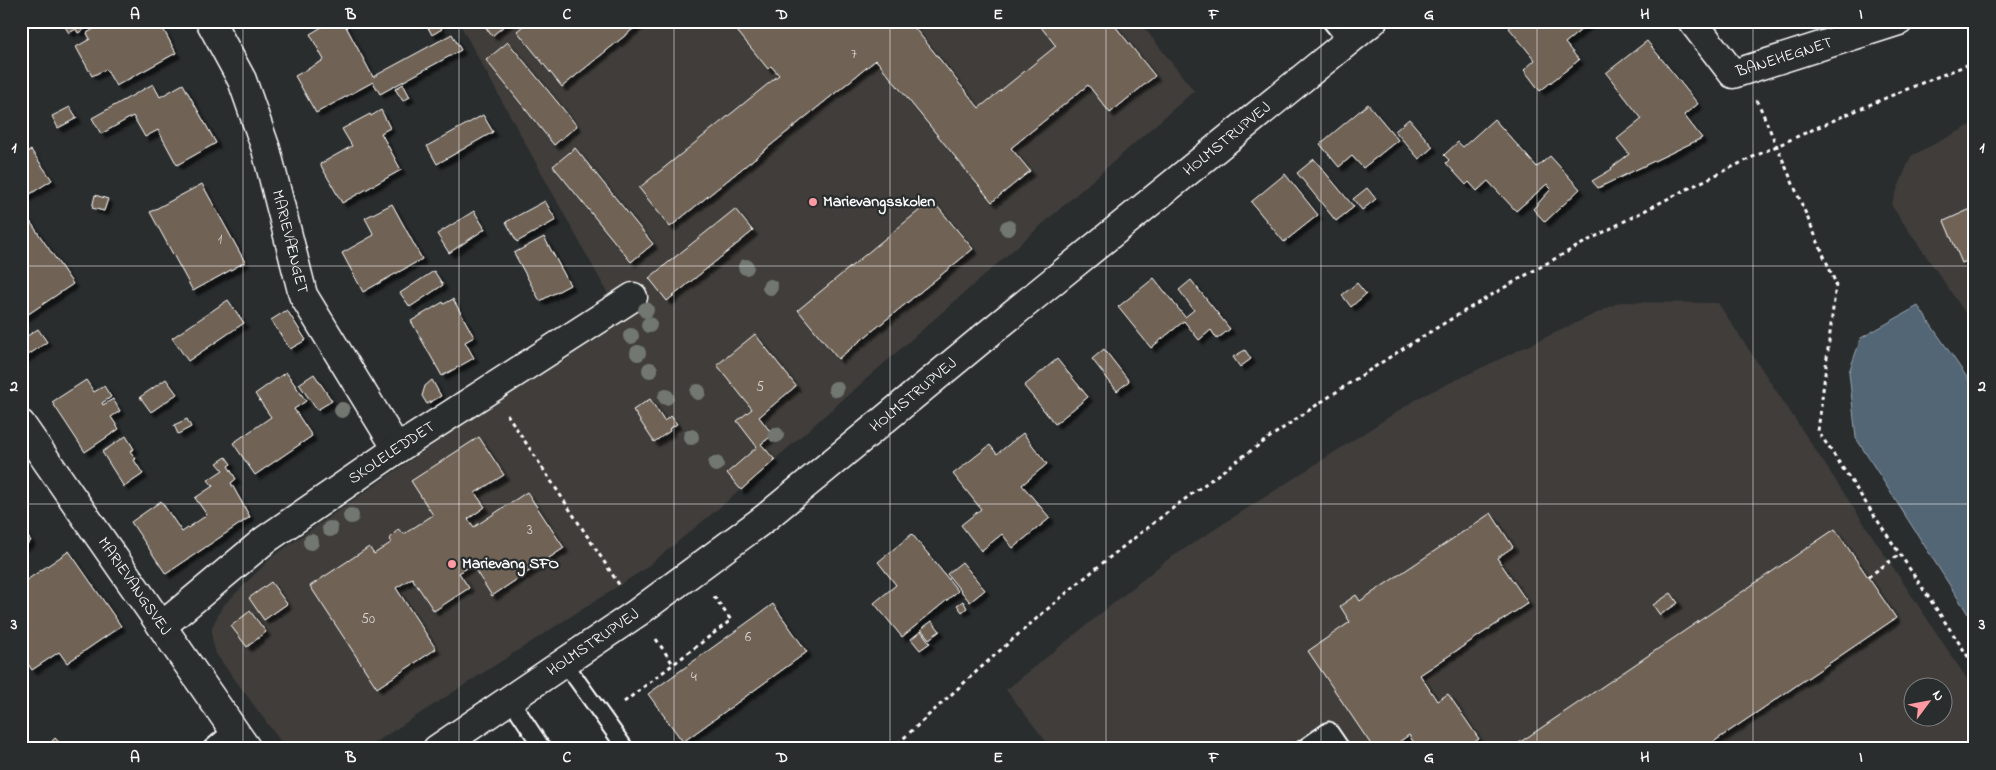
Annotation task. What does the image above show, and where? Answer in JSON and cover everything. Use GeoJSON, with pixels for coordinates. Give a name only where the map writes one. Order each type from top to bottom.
{"type":"FeatureCollection","features":[{"type":"Feature","properties":{"kind":"street","name":"MARIEVÆNGET"},"geometry":{"type":"LineString","coordinates":[[210,21],[242,80],[266,149],[303,295],[397,449]]}},
{"type":"Feature","properties":{"kind":"street","name":"HOLMSTRUPVEJ"},"geometry":{"type":"LineString","coordinates":[[437,749],[637,613],[764,519],[1373,21]]}},
{"type":"Feature","properties":{"kind":"street","name":"BANEHEGNET"},"geometry":{"type":"LineString","coordinates":[[1692,21],[1733,74],[1899,21]]}},
{"type":"Feature","properties":{"kind":"street","name":"SKOLELEDDET"},"geometry":{"type":"LineString","coordinates":[[162,626],[265,540],[397,449],[633,296]]}},
{"type":"Feature","properties":{"kind":"street","name":"MARIEVANGSVEJ"},"geometry":{"type":"LineString","coordinates":[[21,424],[240,739]]}},
{"type":"Feature","properties":{"kind":"lane"},"geometry":{"type":"LineString","coordinates":[[1330,21],[1347,42]]}},
{"type":"Feature","properties":{"kind":"lane"},"geometry":{"type":"LineString","coordinates":[[564,662],[626,749]]}},
{"type":"Feature","properties":{"kind":"lane"},"geometry":{"type":"LineString","coordinates":[[510,699],[543,749]]}},
{"type":"Feature","properties":{"kind":"lane"},"geometry":{"type":"LineString","coordinates":[[1302,749],[1330,730],[1342,749]]}},
{"type":"Feature","properties":{"kind":"lane"},"geometry":{"type":"LineString","coordinates":[[210,749],[240,739]]}},
{"type":"Feature","properties":{"kind":"path"},"geometry":{"type":"LineString","coordinates":[[892,749],[1038,616],[1141,532],[1229,466],[1320,402],[1444,324],[1573,248],[1675,195],[1777,146],[1908,88],[1975,62]]}},
{"type":"Feature","properties":{"kind":"path"},"geometry":{"type":"LineString","coordinates":[[1744,72],[1836,284],[1818,431],[1975,666]]}},
{"type":"Feature","properties":{"kind":"path"},"geometry":{"type":"LineString","coordinates":[[490,388],[637,613]]}},
{"type":"Feature","properties":{"kind":"path"},"geometry":{"type":"LineString","coordinates":[[1868,577],[1900,554]]}},
{"type":"Feature","properties":{"kind":"path"},"geometry":{"type":"LineString","coordinates":[[604,717],[732,620],[696,570]]}},
{"type":"Feature","properties":{"kind":"shaded area","name":"Marievangsskolen"},"geometry":{"type":"Polygon","coordinates":[[[458,21],[1139,21],[1194,91],[724,504],[643,570],[365,749],[289,749],[281,742],[216,654],[212,639],[212,627],[222,607],[272,557],[619,314],[458,21]]]}},
{"type":"Feature","properties":{"kind":"shaded area"},"geometry":{"type":"Polygon","coordinates":[[[1975,123],[1975,327],[1891,205],[1911,156],[1975,123]]]}},
{"type":"Feature","properties":{"kind":"shaded area"},"geometry":{"type":"Polygon","coordinates":[[[1620,302],[1718,303],[1975,691],[1975,749],[1052,749],[1006,690],[1167,560],[1420,397],[1620,302]]]}},
{"type":"Feature","properties":{"kind":"water"},"geometry":{"type":"Polygon","coordinates":[[[1918,306],[1975,389],[1975,625],[1856,438],[1849,372],[1861,338],[1918,306]]]}},
{"type":"Feature","properties":{"kind":"building"},"geometry":{"type":"Polygon","coordinates":[[[159,21],[176,53],[116,86],[106,69],[92,76],[76,47],[90,39],[87,33],[97,27],[94,24],[78,33],[76,29],[69,33],[62,22],[159,21]]]}},
{"type":"Feature","properties":{"kind":"building"},"geometry":{"type":"Polygon","coordinates":[[[332,21],[343,21],[373,77],[452,34],[461,50],[380,94],[373,82],[316,113],[295,76],[324,60],[310,34],[332,21]]]}},
{"type":"Feature","properties":{"kind":"building"},"geometry":{"type":"Polygon","coordinates":[[[437,21],[442,29],[432,35],[425,22],[437,21]]]}},
{"type":"Feature","properties":{"kind":"building"},"geometry":{"type":"Polygon","coordinates":[[[481,21],[510,21],[492,36],[481,21]]]}},
{"type":"Feature","properties":{"kind":"building"},"geometry":{"type":"Polygon","coordinates":[[[529,21],[643,21],[562,87],[517,31],[529,21]]]}},
{"type":"Feature","properties":{"kind":"building"},"geometry":{"type":"Polygon","coordinates":[[[729,21],[909,21],[979,108],[1056,46],[1036,21],[1111,21],[1155,76],[1110,113],[1088,85],[1011,148],[1030,171],[992,202],[876,60],[670,227],[639,188],[779,75],[771,66],[768,69],[729,21]]]}},
{"type":"Feature","properties":{"kind":"building"},"geometry":{"type":"Polygon","coordinates":[[[1518,21],[1592,21],[1565,43],[1579,60],[1540,91],[1524,70],[1535,60],[1509,28],[1518,21]]]}},
{"type":"Feature","properties":{"kind":"building"},"geometry":{"type":"Polygon","coordinates":[[[1647,41],[1698,104],[1684,115],[1702,138],[1598,188],[1592,181],[1612,169],[1629,154],[1617,139],[1642,119],[1606,73],[1647,41]]]}},
{"type":"Feature","properties":{"kind":"building"},"geometry":{"type":"Polygon","coordinates":[[[508,42],[577,126],[554,145],[486,60],[508,42]]]}},
{"type":"Feature","properties":{"kind":"building"},"geometry":{"type":"Polygon","coordinates":[[[153,84],[160,97],[183,84],[216,143],[177,165],[158,130],[145,137],[133,116],[101,134],[92,118],[153,84]]]}},
{"type":"Feature","properties":{"kind":"building"},"geometry":{"type":"Polygon","coordinates":[[[403,84],[410,97],[403,101],[395,89],[403,84]]]}},
{"type":"Feature","properties":{"kind":"building"},"geometry":{"type":"Polygon","coordinates":[[[1368,104],[1398,140],[1363,168],[1352,156],[1339,167],[1320,144],[1368,104]]]}},
{"type":"Feature","properties":{"kind":"building"},"geometry":{"type":"Polygon","coordinates":[[[70,107],[77,118],[58,128],[52,116],[70,107]]]}},
{"type":"Feature","properties":{"kind":"building"},"geometry":{"type":"Polygon","coordinates":[[[381,110],[390,128],[381,133],[401,170],[342,203],[320,164],[352,146],[342,129],[381,110]]]}},
{"type":"Feature","properties":{"kind":"building"},"geometry":{"type":"Polygon","coordinates":[[[483,115],[493,132],[437,164],[427,146],[483,115]]]}},
{"type":"Feature","properties":{"kind":"building"},"geometry":{"type":"Polygon","coordinates":[[[1409,119],[1433,147],[1419,159],[1395,131],[1409,119]]]}},
{"type":"Feature","properties":{"kind":"building"},"geometry":{"type":"Polygon","coordinates":[[[1494,119],[1537,167],[1550,156],[1580,189],[1545,222],[1533,209],[1551,189],[1547,184],[1516,211],[1488,181],[1477,191],[1469,182],[1466,185],[1446,163],[1449,160],[1444,155],[1458,142],[1463,147],[1494,119]]]}},
{"type":"Feature","properties":{"kind":"building"},"geometry":{"type":"Polygon","coordinates":[[[575,148],[653,244],[631,262],[553,166],[575,148]]]}},
{"type":"Feature","properties":{"kind":"building"},"geometry":{"type":"Polygon","coordinates":[[[31,150],[52,180],[21,200],[21,157],[31,150]]]}},
{"type":"Feature","properties":{"kind":"building"},"geometry":{"type":"Polygon","coordinates":[[[1314,159],[1354,207],[1336,221],[1297,173],[1314,159]]]}},
{"type":"Feature","properties":{"kind":"building"},"geometry":{"type":"Polygon","coordinates":[[[1285,174],[1318,215],[1284,242],[1251,202],[1285,174]]]}},
{"type":"Feature","properties":{"kind":"building"},"geometry":{"type":"Polygon","coordinates":[[[202,184],[245,262],[193,291],[150,212],[202,184]]]}},
{"type":"Feature","properties":{"kind":"building"},"geometry":{"type":"Polygon","coordinates":[[[1367,188],[1376,199],[1362,210],[1353,199],[1367,188]]]}},
{"type":"Feature","properties":{"kind":"building"},"geometry":{"type":"Polygon","coordinates":[[[95,195],[108,199],[104,211],[92,208],[95,195]]]}},
{"type":"Feature","properties":{"kind":"building"},"geometry":{"type":"Polygon","coordinates":[[[932,200],[973,249],[838,359],[798,310],[932,200]]]}},
{"type":"Feature","properties":{"kind":"building"},"geometry":{"type":"Polygon","coordinates":[[[545,201],[556,220],[517,242],[506,222],[545,201]]]}},
{"type":"Feature","properties":{"kind":"building"},"geometry":{"type":"Polygon","coordinates":[[[392,204],[422,259],[363,292],[342,253],[374,235],[365,218],[392,204]]]}},
{"type":"Feature","properties":{"kind":"building"},"geometry":{"type":"Polygon","coordinates":[[[1973,208],[1975,258],[1962,263],[1944,221],[1973,208]]]}},
{"type":"Feature","properties":{"kind":"building"},"geometry":{"type":"Polygon","coordinates":[[[735,209],[753,231],[667,301],[649,278],[735,209]]]}},
{"type":"Feature","properties":{"kind":"building"},"geometry":{"type":"Polygon","coordinates":[[[474,211],[485,229],[449,253],[437,234],[474,211]]]}},
{"type":"Feature","properties":{"kind":"building"},"geometry":{"type":"Polygon","coordinates":[[[27,217],[73,284],[21,319],[21,221],[27,217]]]}},
{"type":"Feature","properties":{"kind":"building"},"geometry":{"type":"Polygon","coordinates":[[[544,237],[570,285],[540,301],[514,253],[544,237]]]}},
{"type":"Feature","properties":{"kind":"building"},"geometry":{"type":"Polygon","coordinates":[[[434,271],[443,285],[410,307],[400,293],[434,271]]]}},
{"type":"Feature","properties":{"kind":"building"},"geometry":{"type":"Polygon","coordinates":[[[1154,278],[1185,317],[1194,310],[1179,290],[1191,280],[1230,329],[1217,339],[1211,330],[1199,340],[1184,321],[1151,348],[1118,307],[1154,278]]]}},
{"type":"Feature","properties":{"kind":"building"},"geometry":{"type":"Polygon","coordinates":[[[1357,283],[1366,294],[1351,307],[1342,295],[1357,283]]]}},
{"type":"Feature","properties":{"kind":"building"},"geometry":{"type":"Polygon","coordinates":[[[453,299],[474,337],[465,342],[474,358],[442,376],[411,321],[443,302],[444,304],[453,299]]]}},
{"type":"Feature","properties":{"kind":"building"},"geometry":{"type":"Polygon","coordinates":[[[228,300],[244,323],[188,361],[172,338],[228,300]]]}},
{"type":"Feature","properties":{"kind":"building"},"geometry":{"type":"Polygon","coordinates":[[[287,310],[306,340],[290,349],[271,320],[287,310]]]}},
{"type":"Feature","properties":{"kind":"building"},"geometry":{"type":"Polygon","coordinates":[[[38,329],[47,342],[21,360],[21,340],[38,329]]]}},
{"type":"Feature","properties":{"kind":"building"},"geometry":{"type":"Polygon","coordinates":[[[755,334],[796,386],[759,417],[773,435],[761,444],[775,460],[741,490],[727,473],[757,447],[737,421],[752,409],[717,365],[755,334]]]}},
{"type":"Feature","properties":{"kind":"building"},"geometry":{"type":"Polygon","coordinates":[[[1104,349],[1129,381],[1117,391],[1092,359],[1104,349]]]}},
{"type":"Feature","properties":{"kind":"building"},"geometry":{"type":"Polygon","coordinates":[[[1245,350],[1251,359],[1240,367],[1233,357],[1245,350]]]}},
{"type":"Feature","properties":{"kind":"building"},"geometry":{"type":"Polygon","coordinates":[[[1057,359],[1088,397],[1055,424],[1024,386],[1057,359]]]}},
{"type":"Feature","properties":{"kind":"building"},"geometry":{"type":"Polygon","coordinates":[[[286,372],[306,401],[294,409],[312,436],[255,475],[233,443],[271,417],[255,394],[286,372]]]}},
{"type":"Feature","properties":{"kind":"building"},"geometry":{"type":"Polygon","coordinates":[[[314,374],[332,401],[317,410],[299,384],[314,374]]]}},
{"type":"Feature","properties":{"kind":"building"},"geometry":{"type":"Polygon","coordinates":[[[166,379],[177,394],[151,412],[140,397],[166,379]]]}},
{"type":"Feature","properties":{"kind":"building"},"geometry":{"type":"Polygon","coordinates":[[[86,380],[94,392],[104,386],[111,397],[102,403],[103,405],[113,399],[120,411],[111,417],[119,429],[85,452],[52,402],[86,380]]]}},
{"type":"Feature","properties":{"kind":"building"},"geometry":{"type":"Polygon","coordinates":[[[432,380],[441,396],[427,404],[422,396],[425,386],[432,380]]]}},
{"type":"Feature","properties":{"kind":"building"},"geometry":{"type":"Polygon","coordinates":[[[650,399],[664,421],[671,416],[677,424],[654,442],[633,410],[650,399]]]}},
{"type":"Feature","properties":{"kind":"building"},"geometry":{"type":"Polygon","coordinates":[[[187,419],[191,427],[178,434],[174,425],[187,419]]]}},
{"type":"Feature","properties":{"kind":"building"},"geometry":{"type":"Polygon","coordinates":[[[1023,433],[1047,464],[1022,485],[1050,518],[1013,548],[1002,534],[981,551],[961,525],[981,509],[953,474],[990,445],[997,454],[1023,433]]]}},
{"type":"Feature","properties":{"kind":"building"},"geometry":{"type":"Polygon","coordinates":[[[126,436],[134,449],[130,451],[136,459],[134,460],[143,474],[124,487],[102,452],[126,436]]]}},
{"type":"Feature","properties":{"kind":"building"},"geometry":{"type":"Polygon","coordinates":[[[479,437],[504,475],[475,493],[485,507],[468,519],[474,527],[527,492],[564,548],[492,596],[472,565],[459,573],[469,588],[434,611],[412,578],[396,588],[436,649],[377,688],[310,586],[369,547],[374,554],[392,542],[389,540],[398,529],[404,534],[433,515],[411,481],[479,437]]]}},
{"type":"Feature","properties":{"kind":"building"},"geometry":{"type":"Polygon","coordinates":[[[226,457],[231,464],[228,466],[236,479],[231,483],[250,517],[166,574],[131,522],[161,501],[182,532],[207,515],[195,498],[213,486],[208,480],[223,470],[217,463],[226,457]]]}},
{"type":"Feature","properties":{"kind":"building"},"geometry":{"type":"Polygon","coordinates":[[[1491,513],[1513,547],[1497,558],[1528,603],[1420,675],[1437,701],[1448,694],[1479,739],[1468,746],[1470,749],[1418,749],[1409,735],[1389,749],[1374,749],[1308,651],[1350,622],[1340,606],[1356,595],[1360,601],[1491,513]]]}},
{"type":"Feature","properties":{"kind":"building"},"geometry":{"type":"Polygon","coordinates":[[[21,527],[31,541],[21,548],[21,527]]]}},
{"type":"Feature","properties":{"kind":"building"},"geometry":{"type":"Polygon","coordinates":[[[1835,529],[1896,618],[1703,749],[1510,749],[1835,529]]]}},
{"type":"Feature","properties":{"kind":"building"},"geometry":{"type":"Polygon","coordinates":[[[912,534],[958,591],[902,637],[874,603],[896,585],[878,562],[912,534]]]}},
{"type":"Feature","properties":{"kind":"building"},"geometry":{"type":"Polygon","coordinates":[[[69,551],[121,626],[67,663],[59,652],[32,670],[21,654],[21,584],[69,551]]]}},
{"type":"Feature","properties":{"kind":"building"},"geometry":{"type":"Polygon","coordinates":[[[962,562],[985,590],[970,602],[947,574],[962,562]]]}},
{"type":"Feature","properties":{"kind":"building"},"geometry":{"type":"Polygon","coordinates":[[[271,582],[287,604],[264,620],[249,598],[271,582]]]}},
{"type":"Feature","properties":{"kind":"building"},"geometry":{"type":"Polygon","coordinates":[[[1671,593],[1678,603],[1660,615],[1653,605],[1671,593]]]}},
{"type":"Feature","properties":{"kind":"building"},"geometry":{"type":"Polygon","coordinates":[[[963,601],[967,608],[962,612],[957,605],[963,601]]]}},
{"type":"Feature","properties":{"kind":"building"},"geometry":{"type":"Polygon","coordinates":[[[773,604],[807,652],[683,742],[648,694],[773,604]]]}},
{"type":"Feature","properties":{"kind":"building"},"geometry":{"type":"Polygon","coordinates":[[[250,611],[266,632],[247,647],[231,626],[250,611]]]}},
{"type":"Feature","properties":{"kind":"building"},"geometry":{"type":"Polygon","coordinates":[[[932,621],[940,631],[929,639],[921,629],[932,621]]]}},
{"type":"Feature","properties":{"kind":"building"},"geometry":{"type":"Polygon","coordinates":[[[921,631],[930,643],[920,650],[911,639],[921,631]]]}},
{"type":"Feature","properties":{"kind":"building"},"geometry":{"type":"Polygon","coordinates":[[[55,738],[66,749],[44,749],[55,738]]]}},
{"type":"Feature","properties":{"kind":"place","name":"Marievangsskolen"},"geometry":{"type":"Point","coordinates":[813,202]}},
{"type":"Feature","properties":{"kind":"place","name":"Marievang SFO"},"geometry":{"type":"Point","coordinates":[452,564]}}]}
